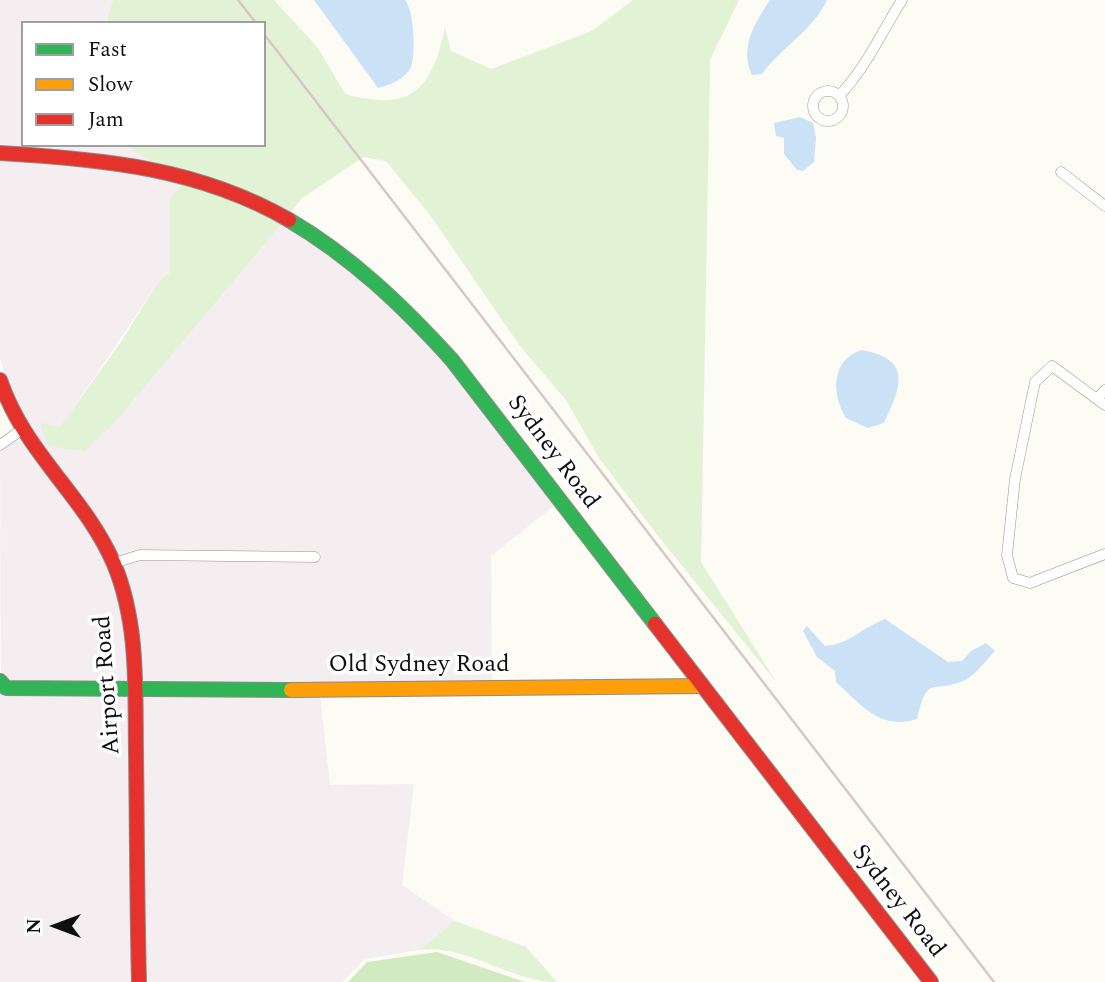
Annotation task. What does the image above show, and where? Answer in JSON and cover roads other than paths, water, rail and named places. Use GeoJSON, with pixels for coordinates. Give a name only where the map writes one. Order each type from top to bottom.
{"type":"FeatureCollection","features":[{"type":"Feature","properties":{"kind":"street"},"geometry":{"type":"LineString","coordinates":[[839,96],[860,74],[902,0]]}},
{"type":"Feature","properties":{"kind":"street","name":"Sydney Road"},"geometry":{"type":"LineString","coordinates":[[0,153],[136,164],[186,176],[239,194],[286,216],[330,245],[399,303],[452,360],[930,982]]}},
{"type":"Feature","properties":{"kind":"street"},"geometry":{"type":"LineString","coordinates":[[1062,173],[1105,205]]}},
{"type":"Feature","properties":{"kind":"street"},"geometry":{"type":"LineString","coordinates":[[1105,390],[1101,402],[1052,366],[1035,382],[1015,478],[1007,555],[1013,578],[1030,583],[1105,554]]}},
{"type":"Feature","properties":{"kind":"street","name":"Airport Road"},"geometry":{"type":"LineString","coordinates":[[0,380],[20,431],[98,535],[114,563],[131,619],[136,691],[139,982]]}},
{"type":"Feature","properties":{"kind":"street"},"geometry":{"type":"LineString","coordinates":[[0,445],[20,431]]}},
{"type":"Feature","properties":{"kind":"street"},"geometry":{"type":"LineString","coordinates":[[114,563],[140,555],[315,557]]}},
{"type":"Feature","properties":{"kind":"street","name":"Old Sydney Road"},"geometry":{"type":"LineString","coordinates":[[0,681],[6,688],[136,691],[702,686]]}},
{"type":"Feature","properties":{"kind":"water"},"geometry":{"type":"Polygon","coordinates":[[[314,0],[405,0],[413,32],[413,61],[405,75],[378,88],[314,0]]]}},
{"type":"Feature","properties":{"kind":"water"},"geometry":{"type":"Polygon","coordinates":[[[770,0],[827,0],[814,21],[762,74],[752,75],[747,55],[750,36],[770,0]]]}},
{"type":"Feature","properties":{"kind":"water"},"geometry":{"type":"Polygon","coordinates":[[[800,117],[813,123],[816,138],[814,162],[803,171],[797,170],[784,154],[784,138],[776,136],[774,123],[800,117]]]}},
{"type":"Feature","properties":{"kind":"water"},"geometry":{"type":"Polygon","coordinates":[[[862,350],[889,360],[896,367],[898,376],[895,397],[884,423],[868,428],[846,418],[836,388],[839,369],[844,361],[862,350]]]}},
{"type":"Feature","properties":{"kind":"water"},"geometry":{"type":"Polygon","coordinates":[[[885,619],[948,662],[962,661],[971,651],[986,643],[995,651],[967,679],[928,690],[917,719],[904,722],[881,718],[863,707],[836,682],[835,671],[817,657],[803,631],[807,626],[825,646],[833,645],[885,619]]]}},
{"type":"Feature","properties":{"kind":"railway"},"geometry":{"type":"LineString","coordinates":[[238,0],[254,21]]}},
{"type":"Feature","properties":{"kind":"railway"},"geometry":{"type":"LineString","coordinates":[[266,37],[994,982]]}}]}
